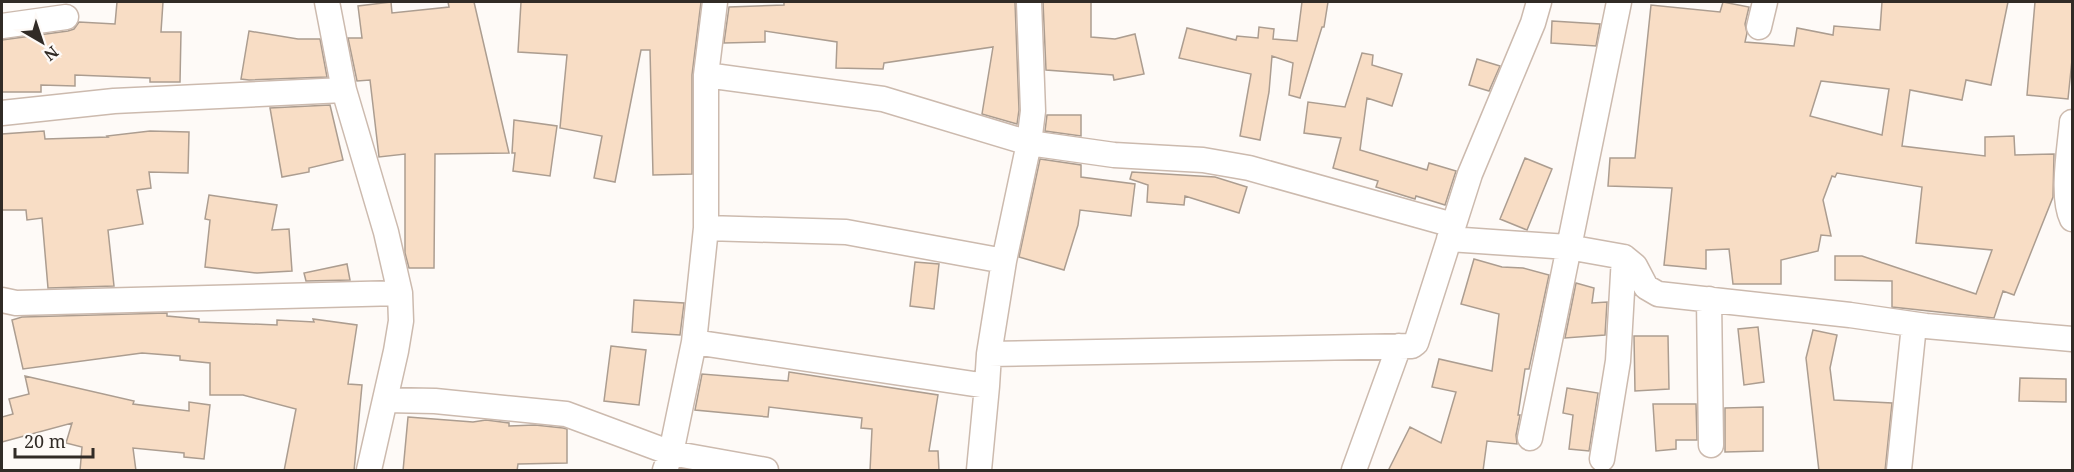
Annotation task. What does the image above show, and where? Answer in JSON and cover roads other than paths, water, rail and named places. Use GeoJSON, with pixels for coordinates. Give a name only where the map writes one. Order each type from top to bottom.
{"type":"FeatureCollection","features":[{"type":"Feature","properties":{"kind":"street"},"geometry":{"type":"LineString","coordinates":[[327,2],[344,90],[386,232],[400,293],[401,321],[369,471]]}},
{"type":"Feature","properties":{"kind":"street"},"geometry":{"type":"LineString","coordinates":[[668,462],[694,342],[706,228],[706,75],[715,2]]}},
{"type":"Feature","properties":{"kind":"street"},"geometry":{"type":"LineString","coordinates":[[979,471],[989,354],[1004,261],[1029,143],[1033,111],[1029,2]]}},
{"type":"Feature","properties":{"kind":"street"},"geometry":{"type":"LineString","coordinates":[[989,354],[1412,346],[1418,341],[1470,174],[1533,23],[1539,2]]}},
{"type":"Feature","properties":{"kind":"street"},"geometry":{"type":"LineString","coordinates":[[1530,438],[1619,2]]}},
{"type":"Feature","properties":{"kind":"street"},"geometry":{"type":"LineString","coordinates":[[1759,27],[1765,2]]}},
{"type":"Feature","properties":{"kind":"street"},"geometry":{"type":"LineString","coordinates":[[2,26],[66,16]]}},
{"type":"Feature","properties":{"kind":"street"},"geometry":{"type":"LineString","coordinates":[[706,75],[883,99],[1029,143],[1114,154],[1203,160],[1250,168],[1451,232],[1568,247],[1624,257],[1635,266],[1646,286],[1658,294],[1850,315],[1914,325],[2073,339]]}},
{"type":"Feature","properties":{"kind":"street"},"geometry":{"type":"LineString","coordinates":[[2,113],[114,101],[344,90]]}},
{"type":"Feature","properties":{"kind":"street"},"geometry":{"type":"LineString","coordinates":[[2073,122],[2067,172],[2069,212],[2073,219]]}},
{"type":"Feature","properties":{"kind":"street"},"geometry":{"type":"LineString","coordinates":[[706,228],[846,232],[1004,261]]}},
{"type":"Feature","properties":{"kind":"street"},"geometry":{"type":"LineString","coordinates":[[1602,459],[1618,361],[1624,257]]}},
{"type":"Feature","properties":{"kind":"street"},"geometry":{"type":"LineString","coordinates":[[2,300],[16,303],[128,302],[400,293]]}},
{"type":"Feature","properties":{"kind":"street"},"geometry":{"type":"LineString","coordinates":[[1709,299],[1711,445]]}},
{"type":"Feature","properties":{"kind":"street"},"geometry":{"type":"LineString","coordinates":[[1899,471],[1914,325]]}},
{"type":"Feature","properties":{"kind":"street"},"geometry":{"type":"LineString","coordinates":[[694,342],[987,386]]}},
{"type":"Feature","properties":{"kind":"street"},"geometry":{"type":"LineString","coordinates":[[1354,471],[1399,346]]}},
{"type":"Feature","properties":{"kind":"street"},"geometry":{"type":"LineString","coordinates":[[385,400],[435,401],[566,414],[668,462],[766,471]]}}]}
